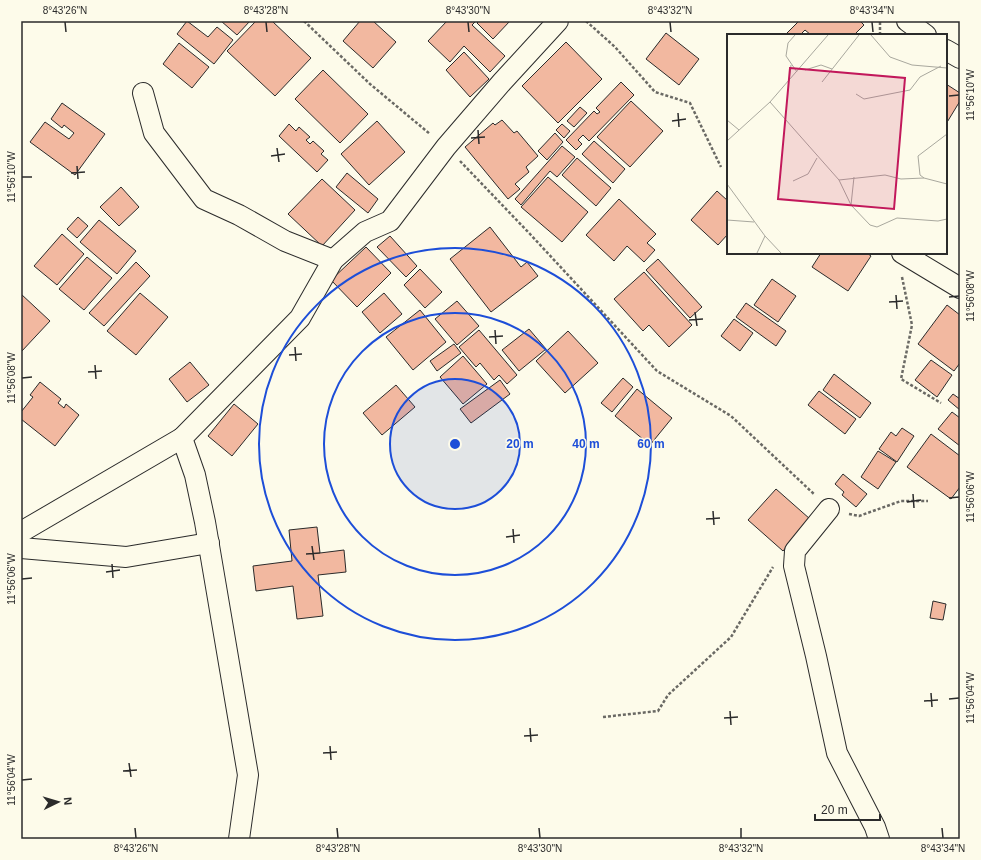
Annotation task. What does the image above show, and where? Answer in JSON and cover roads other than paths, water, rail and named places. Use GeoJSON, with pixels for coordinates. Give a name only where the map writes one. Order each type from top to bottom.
{"type":"FeatureCollection","features":[{"type":"Feature","properties":{"kind":"street"},"geometry":{"type":"LineString","coordinates":[[21,532],[182,438],[300,318],[332,260],[365,232],[390,222],[446,147],[502,82],[558,21]]}},
{"type":"Feature","properties":{"kind":"street"},"geometry":{"type":"LineString","coordinates":[[908,21],[925,34]]}},
{"type":"Feature","properties":{"kind":"street"},"geometry":{"type":"LineString","coordinates":[[143,94],[154,133],[204,199],[239,215],[285,241],[332,260]]}},
{"type":"Feature","properties":{"kind":"street"},"geometry":{"type":"LineString","coordinates":[[904,254],[960,288]]}},
{"type":"Feature","properties":{"kind":"street"},"geometry":{"type":"LineString","coordinates":[[182,438],[195,475],[209,543],[248,774],[239,839]]}},
{"type":"Feature","properties":{"kind":"street"},"geometry":{"type":"LineString","coordinates":[[829,509],[795,551],[794,566],[816,656],[836,753],[875,827],[879,839]]}},
{"type":"Feature","properties":{"kind":"street"},"geometry":{"type":"LineString","coordinates":[[21,548],[126,557],[209,543]]}}]}
